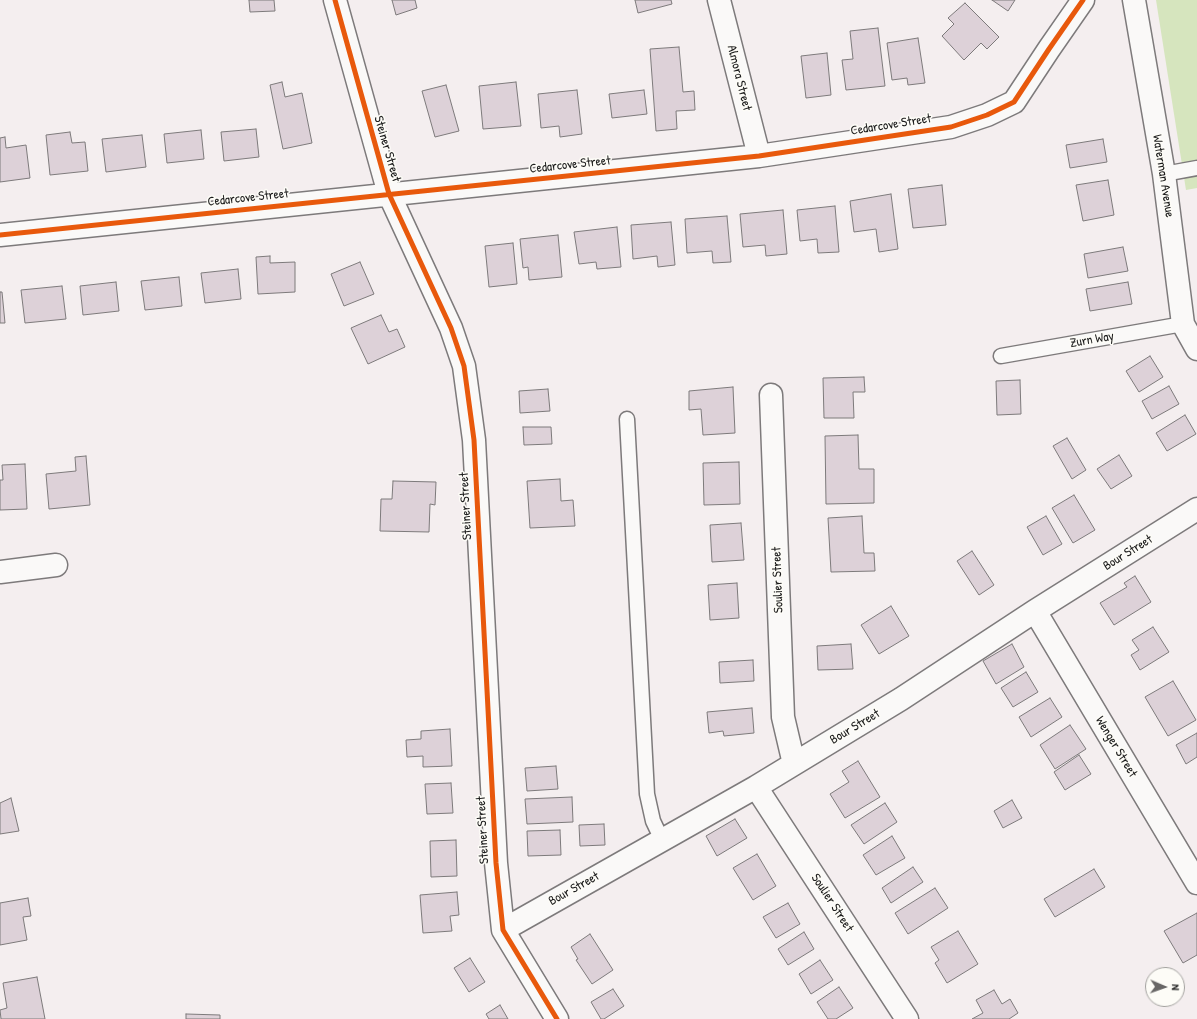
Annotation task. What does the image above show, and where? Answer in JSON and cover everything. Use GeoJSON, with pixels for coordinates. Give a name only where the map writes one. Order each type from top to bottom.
{"type":"FeatureCollection","features":[{"type":"Feature","properties":{"kind":"street","name":"Steiner Street"},"geometry":{"type":"LineString","coordinates":[[334,0],[388,194],[451,328],[464,366],[474,440],[496,855],[503,930],[558,1019]]}},
{"type":"Feature","properties":{"kind":"street","name":"Almora Street"},"geometry":{"type":"LineString","coordinates":[[719,0],[759,156]]}},
{"type":"Feature","properties":{"kind":"street","name":"Cedarcove Street"},"geometry":{"type":"LineString","coordinates":[[0,235],[759,156],[951,127],[1014,102],[1048,49],[1083,0]]}},
{"type":"Feature","properties":{"kind":"street","name":"Waterman Avenue"},"geometry":{"type":"LineString","coordinates":[[1134,0],[1164,174],[1183,324],[1197,349]]}},
{"type":"Feature","properties":{"kind":"street","name":"Soulier Street"},"geometry":{"type":"LineString","coordinates":[[771,395],[783,717],[794,764]]}},
{"type":"Feature","properties":{"kind":"street","name":"Bour Street"},"geometry":{"type":"LineString","coordinates":[[503,930],[794,764],[901,699],[1035,611],[1197,509]]}},
{"type":"Feature","properties":{"kind":"street"},"geometry":{"type":"LineString","coordinates":[[0,572],[56,565]]}},
{"type":"Feature","properties":{"kind":"street","name":"Wenger Street"},"geometry":{"type":"LineString","coordinates":[[1035,611],[1197,883]]}},
{"type":"Feature","properties":{"kind":"street","name":"Soulier Street"},"geometry":{"type":"LineString","coordinates":[[756,787],[907,1019]]}},
{"type":"Feature","properties":{"kind":"lane"},"geometry":{"type":"LineString","coordinates":[[1164,174],[1197,168]]}},
{"type":"Feature","properties":{"kind":"lane","name":"Zurn Way"},"geometry":{"type":"LineString","coordinates":[[1000,356],[1183,324]]}},
{"type":"Feature","properties":{"kind":"lane"},"geometry":{"type":"LineString","coordinates":[[628,419],[647,794],[653,821],[662,840]]}},
{"type":"Feature","properties":{"kind":"green space"},"geometry":{"type":"Polygon","coordinates":[[[1156,0],[1197,0],[1197,188],[1186,190],[1156,0]]]}},
{"type":"Feature","properties":{"kind":"building"},"geometry":{"type":"Polygon","coordinates":[[[249,0],[274,0],[275,11],[250,12],[249,0]]]}},
{"type":"Feature","properties":{"kind":"building"},"geometry":{"type":"Polygon","coordinates":[[[392,0],[415,0],[417,8],[396,15],[392,0]]]}},
{"type":"Feature","properties":{"kind":"building"},"geometry":{"type":"Polygon","coordinates":[[[635,0],[671,0],[672,4],[638,13],[635,0]]]}},
{"type":"Feature","properties":{"kind":"building"},"geometry":{"type":"Polygon","coordinates":[[[992,0],[1015,0],[1008,11],[992,0]]]}},
{"type":"Feature","properties":{"kind":"building"},"geometry":{"type":"Polygon","coordinates":[[[965,3],[999,37],[987,49],[981,43],[964,60],[942,36],[954,24],[948,18],[965,3]]]}},
{"type":"Feature","properties":{"kind":"building"},"geometry":{"type":"Polygon","coordinates":[[[878,28],[885,86],[846,90],[842,60],[853,59],[850,31],[878,28]]]}},
{"type":"Feature","properties":{"kind":"building"},"geometry":{"type":"Polygon","coordinates":[[[918,38],[925,83],[908,85],[907,78],[892,80],[887,43],[918,38]]]}},
{"type":"Feature","properties":{"kind":"building"},"geometry":{"type":"Polygon","coordinates":[[[679,47],[683,92],[694,91],[695,110],[676,111],[677,129],[656,131],[650,49],[679,47]]]}},
{"type":"Feature","properties":{"kind":"building"},"geometry":{"type":"Polygon","coordinates":[[[827,53],[831,95],[806,98],[801,56],[827,53]]]}},
{"type":"Feature","properties":{"kind":"building"},"geometry":{"type":"Polygon","coordinates":[[[282,82],[285,97],[302,93],[312,143],[283,149],[270,85],[282,82]]]}},
{"type":"Feature","properties":{"kind":"building"},"geometry":{"type":"Polygon","coordinates":[[[516,82],[521,126],[483,129],[479,86],[516,82]]]}},
{"type":"Feature","properties":{"kind":"building"},"geometry":{"type":"Polygon","coordinates":[[[446,85],[459,131],[435,137],[422,91],[446,85]]]}},
{"type":"Feature","properties":{"kind":"building"},"geometry":{"type":"Polygon","coordinates":[[[577,90],[582,134],[560,137],[559,126],[541,128],[538,94],[577,90]]]}},
{"type":"Feature","properties":{"kind":"building"},"geometry":{"type":"Polygon","coordinates":[[[644,90],[647,114],[612,118],[609,94],[644,90]]]}},
{"type":"Feature","properties":{"kind":"building"},"geometry":{"type":"Polygon","coordinates":[[[256,129],[259,157],[224,161],[221,132],[256,129]]]}},
{"type":"Feature","properties":{"kind":"building"},"geometry":{"type":"Polygon","coordinates":[[[201,130],[204,159],[167,163],[164,134],[201,130]]]}},
{"type":"Feature","properties":{"kind":"building"},"geometry":{"type":"Polygon","coordinates":[[[70,132],[72,143],[85,142],[88,171],[50,175],[46,135],[70,132]]]}},
{"type":"Feature","properties":{"kind":"building"},"geometry":{"type":"Polygon","coordinates":[[[142,135],[146,167],[106,172],[102,139],[142,135]]]}},
{"type":"Feature","properties":{"kind":"building"},"geometry":{"type":"Polygon","coordinates":[[[5,137],[6,148],[26,145],[30,178],[0,182],[0,138],[5,137]]]}},
{"type":"Feature","properties":{"kind":"building"},"geometry":{"type":"Polygon","coordinates":[[[1103,139],[1107,162],[1070,168],[1066,145],[1103,139]]]}},
{"type":"Feature","properties":{"kind":"building"},"geometry":{"type":"Polygon","coordinates":[[[1108,180],[1114,215],[1083,221],[1076,185],[1108,180]]]}},
{"type":"Feature","properties":{"kind":"building"},"geometry":{"type":"Polygon","coordinates":[[[942,185],[946,225],[913,228],[908,189],[942,185]]]}},
{"type":"Feature","properties":{"kind":"building"},"geometry":{"type":"Polygon","coordinates":[[[891,194],[898,249],[879,252],[876,229],[854,232],[850,201],[891,194]]]}},
{"type":"Feature","properties":{"kind":"building"},"geometry":{"type":"Polygon","coordinates":[[[835,206],[839,252],[818,253],[817,239],[800,241],[797,210],[835,206]]]}},
{"type":"Feature","properties":{"kind":"building"},"geometry":{"type":"Polygon","coordinates":[[[783,210],[787,254],[766,256],[765,245],[743,247],[740,214],[783,210]]]}},
{"type":"Feature","properties":{"kind":"building"},"geometry":{"type":"Polygon","coordinates":[[[727,216],[731,262],[713,263],[712,251],[687,253],[685,219],[727,216]]]}},
{"type":"Feature","properties":{"kind":"building"},"geometry":{"type":"Polygon","coordinates":[[[671,222],[675,265],[658,267],[657,256],[633,259],[631,225],[671,222]]]}},
{"type":"Feature","properties":{"kind":"building"},"geometry":{"type":"Polygon","coordinates":[[[617,227],[621,267],[597,269],[596,262],[579,264],[574,232],[617,227]]]}},
{"type":"Feature","properties":{"kind":"building"},"geometry":{"type":"Polygon","coordinates":[[[558,235],[562,277],[529,280],[528,267],[523,268],[520,239],[558,235]]]}},
{"type":"Feature","properties":{"kind":"building"},"geometry":{"type":"Polygon","coordinates":[[[513,243],[517,284],[489,287],[485,246],[513,243]]]}},
{"type":"Feature","properties":{"kind":"building"},"geometry":{"type":"Polygon","coordinates":[[[1123,247],[1128,271],[1088,278],[1084,254],[1123,247]]]}},
{"type":"Feature","properties":{"kind":"building"},"geometry":{"type":"Polygon","coordinates":[[[270,256],[270,263],[295,262],[295,292],[258,294],[256,257],[270,256]]]}},
{"type":"Feature","properties":{"kind":"building"},"geometry":{"type":"Polygon","coordinates":[[[360,262],[374,294],[344,306],[331,274],[360,262]]]}},
{"type":"Feature","properties":{"kind":"building"},"geometry":{"type":"Polygon","coordinates":[[[238,269],[241,299],[205,303],[201,273],[238,269]]]}},
{"type":"Feature","properties":{"kind":"building"},"geometry":{"type":"Polygon","coordinates":[[[179,277],[182,306],[145,310],[141,281],[179,277]]]}},
{"type":"Feature","properties":{"kind":"building"},"geometry":{"type":"Polygon","coordinates":[[[116,282],[119,311],[83,315],[80,286],[116,282]]]}},
{"type":"Feature","properties":{"kind":"building"},"geometry":{"type":"Polygon","coordinates":[[[1128,282],[1132,304],[1090,311],[1086,289],[1128,282]]]}},
{"type":"Feature","properties":{"kind":"building"},"geometry":{"type":"Polygon","coordinates":[[[62,286],[66,319],[25,323],[21,290],[62,286]]]}},
{"type":"Feature","properties":{"kind":"building"},"geometry":{"type":"Polygon","coordinates":[[[0,292],[2,292],[5,323],[0,323],[0,292]]]}},
{"type":"Feature","properties":{"kind":"building"},"geometry":{"type":"Polygon","coordinates":[[[381,315],[389,332],[397,329],[405,347],[368,364],[351,328],[381,315]]]}},
{"type":"Feature","properties":{"kind":"building"},"geometry":{"type":"Polygon","coordinates":[[[1150,356],[1163,377],[1139,392],[1126,371],[1150,356]]]}},
{"type":"Feature","properties":{"kind":"building"},"geometry":{"type":"Polygon","coordinates":[[[864,377],[865,392],[853,392],[854,418],[824,418],[823,378],[864,377]]]}},
{"type":"Feature","properties":{"kind":"building"},"geometry":{"type":"Polygon","coordinates":[[[1020,380],[1021,414],[997,415],[996,381],[1020,380]]]}},
{"type":"Feature","properties":{"kind":"building"},"geometry":{"type":"Polygon","coordinates":[[[1169,386],[1179,404],[1152,419],[1142,401],[1169,386]]]}},
{"type":"Feature","properties":{"kind":"building"},"geometry":{"type":"Polygon","coordinates":[[[733,387],[735,433],[703,435],[701,409],[689,410],[689,391],[733,387]]]}},
{"type":"Feature","properties":{"kind":"building"},"geometry":{"type":"Polygon","coordinates":[[[548,389],[550,411],[520,413],[519,391],[548,389]]]}},
{"type":"Feature","properties":{"kind":"building"},"geometry":{"type":"Polygon","coordinates":[[[1185,415],[1196,434],[1167,451],[1156,433],[1185,415]]]}},
{"type":"Feature","properties":{"kind":"building"},"geometry":{"type":"Polygon","coordinates":[[[523,427],[551,427],[552,444],[524,445],[523,427]]]}},
{"type":"Feature","properties":{"kind":"building"},"geometry":{"type":"Polygon","coordinates":[[[858,435],[859,469],[874,469],[874,503],[826,504],[825,436],[858,435]]]}},
{"type":"Feature","properties":{"kind":"building"},"geometry":{"type":"Polygon","coordinates":[[[1067,438],[1086,470],[1072,479],[1053,446],[1067,438]]]}},
{"type":"Feature","properties":{"kind":"building"},"geometry":{"type":"Polygon","coordinates":[[[1119,455],[1132,476],[1111,489],[1097,469],[1119,455]]]}},
{"type":"Feature","properties":{"kind":"building"},"geometry":{"type":"Polygon","coordinates":[[[86,456],[90,505],[49,509],[46,474],[76,471],[75,457],[86,456]]]}},
{"type":"Feature","properties":{"kind":"building"},"geometry":{"type":"Polygon","coordinates":[[[739,462],[740,504],[704,505],[703,463],[739,462]]]}},
{"type":"Feature","properties":{"kind":"building"},"geometry":{"type":"Polygon","coordinates":[[[25,464],[27,509],[0,510],[0,480],[3,480],[2,465],[25,464]]]}},
{"type":"Feature","properties":{"kind":"building"},"geometry":{"type":"Polygon","coordinates":[[[560,479],[561,501],[573,500],[575,526],[530,528],[527,481],[560,479]]]}},
{"type":"Feature","properties":{"kind":"building"},"geometry":{"type":"Polygon","coordinates":[[[393,481],[436,482],[435,505],[430,504],[429,532],[380,531],[381,499],[392,499],[393,481]]]}},
{"type":"Feature","properties":{"kind":"building"},"geometry":{"type":"Polygon","coordinates":[[[1074,495],[1095,530],[1073,543],[1052,508],[1074,495]]]}},
{"type":"Feature","properties":{"kind":"building"},"geometry":{"type":"Polygon","coordinates":[[[862,516],[864,553],[874,553],[875,571],[831,572],[828,518],[862,516]]]}},
{"type":"Feature","properties":{"kind":"building"},"geometry":{"type":"Polygon","coordinates":[[[1046,516],[1062,544],[1043,555],[1027,527],[1046,516]]]}},
{"type":"Feature","properties":{"kind":"building"},"geometry":{"type":"Polygon","coordinates":[[[741,523],[744,560],[712,562],[710,525],[741,523]]]}},
{"type":"Feature","properties":{"kind":"building"},"geometry":{"type":"Polygon","coordinates":[[[972,551],[994,585],[979,595],[957,561],[972,551]]]}},
{"type":"Feature","properties":{"kind":"building"},"geometry":{"type":"Polygon","coordinates":[[[1135,576],[1151,602],[1114,625],[1100,603],[1127,587],[1124,583],[1135,576]]]}},
{"type":"Feature","properties":{"kind":"building"},"geometry":{"type":"Polygon","coordinates":[[[737,583],[739,618],[710,620],[708,585],[737,583]]]}},
{"type":"Feature","properties":{"kind":"building"},"geometry":{"type":"Polygon","coordinates":[[[891,606],[909,636],[879,654],[861,625],[891,606]]]}},
{"type":"Feature","properties":{"kind":"building"},"geometry":{"type":"Polygon","coordinates":[[[1153,627],[1169,652],[1140,670],[1131,655],[1139,650],[1132,640],[1153,627]]]}},
{"type":"Feature","properties":{"kind":"building"},"geometry":{"type":"Polygon","coordinates":[[[851,644],[853,669],[818,670],[817,646],[851,644]]]}},
{"type":"Feature","properties":{"kind":"building"},"geometry":{"type":"Polygon","coordinates":[[[1012,644],[1024,667],[996,684],[983,661],[1012,644]]]}},
{"type":"Feature","properties":{"kind":"building"},"geometry":{"type":"Polygon","coordinates":[[[753,660],[754,681],[720,683],[719,662],[753,660]]]}},
{"type":"Feature","properties":{"kind":"building"},"geometry":{"type":"Polygon","coordinates":[[[1026,672],[1038,692],[1013,707],[1001,688],[1026,672]]]}},
{"type":"Feature","properties":{"kind":"building"},"geometry":{"type":"Polygon","coordinates":[[[1173,681],[1196,720],[1168,736],[1145,697],[1173,681]]]}},
{"type":"Feature","properties":{"kind":"building"},"geometry":{"type":"Polygon","coordinates":[[[1050,698],[1062,717],[1031,737],[1019,717],[1050,698]]]}},
{"type":"Feature","properties":{"kind":"building"},"geometry":{"type":"Polygon","coordinates":[[[752,708],[754,733],[724,736],[723,731],[709,733],[707,712],[752,708]]]}},
{"type":"Feature","properties":{"kind":"building"},"geometry":{"type":"Polygon","coordinates":[[[1070,725],[1086,749],[1055,769],[1040,745],[1070,725]]]}},
{"type":"Feature","properties":{"kind":"building"},"geometry":{"type":"Polygon","coordinates":[[[450,729],[452,766],[423,767],[423,756],[407,757],[406,740],[421,739],[421,731],[450,729]]]}},
{"type":"Feature","properties":{"kind":"building"},"geometry":{"type":"Polygon","coordinates":[[[1197,733],[1197,757],[1186,764],[1176,745],[1197,733]]]}},
{"type":"Feature","properties":{"kind":"building"},"geometry":{"type":"Polygon","coordinates":[[[1079,755],[1091,774],[1065,790],[1054,772],[1079,755]]]}},
{"type":"Feature","properties":{"kind":"building"},"geometry":{"type":"Polygon","coordinates":[[[858,761],[880,797],[845,818],[830,794],[849,782],[842,771],[858,761]]]}},
{"type":"Feature","properties":{"kind":"building"},"geometry":{"type":"Polygon","coordinates":[[[556,766],[558,789],[527,791],[525,768],[556,766]]]}},
{"type":"Feature","properties":{"kind":"building"},"geometry":{"type":"Polygon","coordinates":[[[451,783],[453,813],[427,814],[425,784],[451,783]]]}},
{"type":"Feature","properties":{"kind":"building"},"geometry":{"type":"Polygon","coordinates":[[[572,797],[573,822],[527,824],[525,799],[572,797]]]}},
{"type":"Feature","properties":{"kind":"building"},"geometry":{"type":"Polygon","coordinates":[[[11,798],[19,831],[0,834],[0,803],[11,798]]]}},
{"type":"Feature","properties":{"kind":"building"},"geometry":{"type":"Polygon","coordinates":[[[1012,800],[1022,818],[1003,828],[994,811],[1012,800]]]}},
{"type":"Feature","properties":{"kind":"building"},"geometry":{"type":"Polygon","coordinates":[[[885,803],[897,822],[864,844],[851,825],[885,803]]]}},
{"type":"Feature","properties":{"kind":"building"},"geometry":{"type":"Polygon","coordinates":[[[735,819],[747,838],[717,856],[706,836],[735,819]]]}},
{"type":"Feature","properties":{"kind":"building"},"geometry":{"type":"Polygon","coordinates":[[[604,824],[605,845],[580,846],[579,825],[604,824]]]}},
{"type":"Feature","properties":{"kind":"building"},"geometry":{"type":"Polygon","coordinates":[[[560,830],[561,855],[528,856],[527,831],[560,830]]]}},
{"type":"Feature","properties":{"kind":"building"},"geometry":{"type":"Polygon","coordinates":[[[892,836],[905,858],[876,875],[863,855],[892,836]]]}},
{"type":"Feature","properties":{"kind":"building"},"geometry":{"type":"Polygon","coordinates":[[[456,840],[457,876],[431,877],[430,841],[456,840]]]}},
{"type":"Feature","properties":{"kind":"building"},"geometry":{"type":"Polygon","coordinates":[[[757,854],[776,886],[753,900],[733,868],[757,854]]]}},
{"type":"Feature","properties":{"kind":"building"},"geometry":{"type":"Polygon","coordinates":[[[913,867],[923,882],[891,903],[882,888],[913,867]]]}},
{"type":"Feature","properties":{"kind":"building"},"geometry":{"type":"Polygon","coordinates":[[[1094,869],[1105,887],[1055,917],[1044,899],[1094,869]]]}},
{"type":"Feature","properties":{"kind":"building"},"geometry":{"type":"Polygon","coordinates":[[[935,888],[948,908],[908,934],[895,913],[935,888]]]}},
{"type":"Feature","properties":{"kind":"building"},"geometry":{"type":"Polygon","coordinates":[[[457,892],[459,915],[450,916],[452,931],[423,933],[420,895],[457,892]]]}},
{"type":"Feature","properties":{"kind":"building"},"geometry":{"type":"Polygon","coordinates":[[[28,898],[31,916],[23,917],[27,940],[0,945],[0,903],[28,898]]]}},
{"type":"Feature","properties":{"kind":"building"},"geometry":{"type":"Polygon","coordinates":[[[788,903],[800,924],[776,938],[763,917],[788,903]]]}},
{"type":"Feature","properties":{"kind":"building"},"geometry":{"type":"Polygon","coordinates":[[[1197,913],[1197,955],[1183,963],[1164,931],[1197,913]]]}},
{"type":"Feature","properties":{"kind":"building"},"geometry":{"type":"Polygon","coordinates":[[[958,931],[978,964],[947,983],[935,963],[939,960],[931,947],[958,931]]]}},
{"type":"Feature","properties":{"kind":"building"},"geometry":{"type":"Polygon","coordinates":[[[804,932],[814,949],[788,965],[778,949],[804,932]]]}},
{"type":"Feature","properties":{"kind":"building"},"geometry":{"type":"Polygon","coordinates":[[[590,934],[613,970],[592,984],[576,960],[578,959],[571,947],[590,934]]]}},
{"type":"Feature","properties":{"kind":"building"},"geometry":{"type":"Polygon","coordinates":[[[470,958],[485,982],[469,992],[454,968],[470,958]]]}},
{"type":"Feature","properties":{"kind":"building"},"geometry":{"type":"Polygon","coordinates":[[[820,960],[833,980],[811,994],[799,974],[820,960]]]}},
{"type":"Feature","properties":{"kind":"building"},"geometry":{"type":"Polygon","coordinates":[[[37,977],[45,1019],[1,1019],[0,1010],[7,1008],[3,983],[37,977]]]}},
{"type":"Feature","properties":{"kind":"building"},"geometry":{"type":"Polygon","coordinates":[[[839,987],[853,1008],[836,1019],[828,1019],[817,1002],[839,987]]]}},
{"type":"Feature","properties":{"kind":"building"},"geometry":{"type":"Polygon","coordinates":[[[613,989],[624,1006],[604,1019],[601,1019],[591,1002],[613,989]]]}},
{"type":"Feature","properties":{"kind":"building"},"geometry":{"type":"Polygon","coordinates":[[[994,990],[1002,1004],[1010,999],[1018,1013],[1009,1019],[972,1019],[983,1013],[976,1000],[994,990]]]}},
{"type":"Feature","properties":{"kind":"building"},"geometry":{"type":"Polygon","coordinates":[[[500,1005],[508,1019],[489,1019],[486,1014],[500,1005]]]}},
{"type":"Feature","properties":{"kind":"building"},"geometry":{"type":"Polygon","coordinates":[[[186,1014],[220,1015],[220,1019],[186,1019],[186,1014]]]}},
{"type":"Feature","properties":{"kind":"cycle path"},"geometry":{"type":"LineString","coordinates":[[335,0],[389,194],[451,328],[464,366],[474,440],[496,863],[503,930],[557,1019]]}},
{"type":"Feature","properties":{"kind":"cycle path"},"geometry":{"type":"LineString","coordinates":[[0,235],[759,156],[951,127],[987,115],[1014,102],[1083,0]]}}]}
